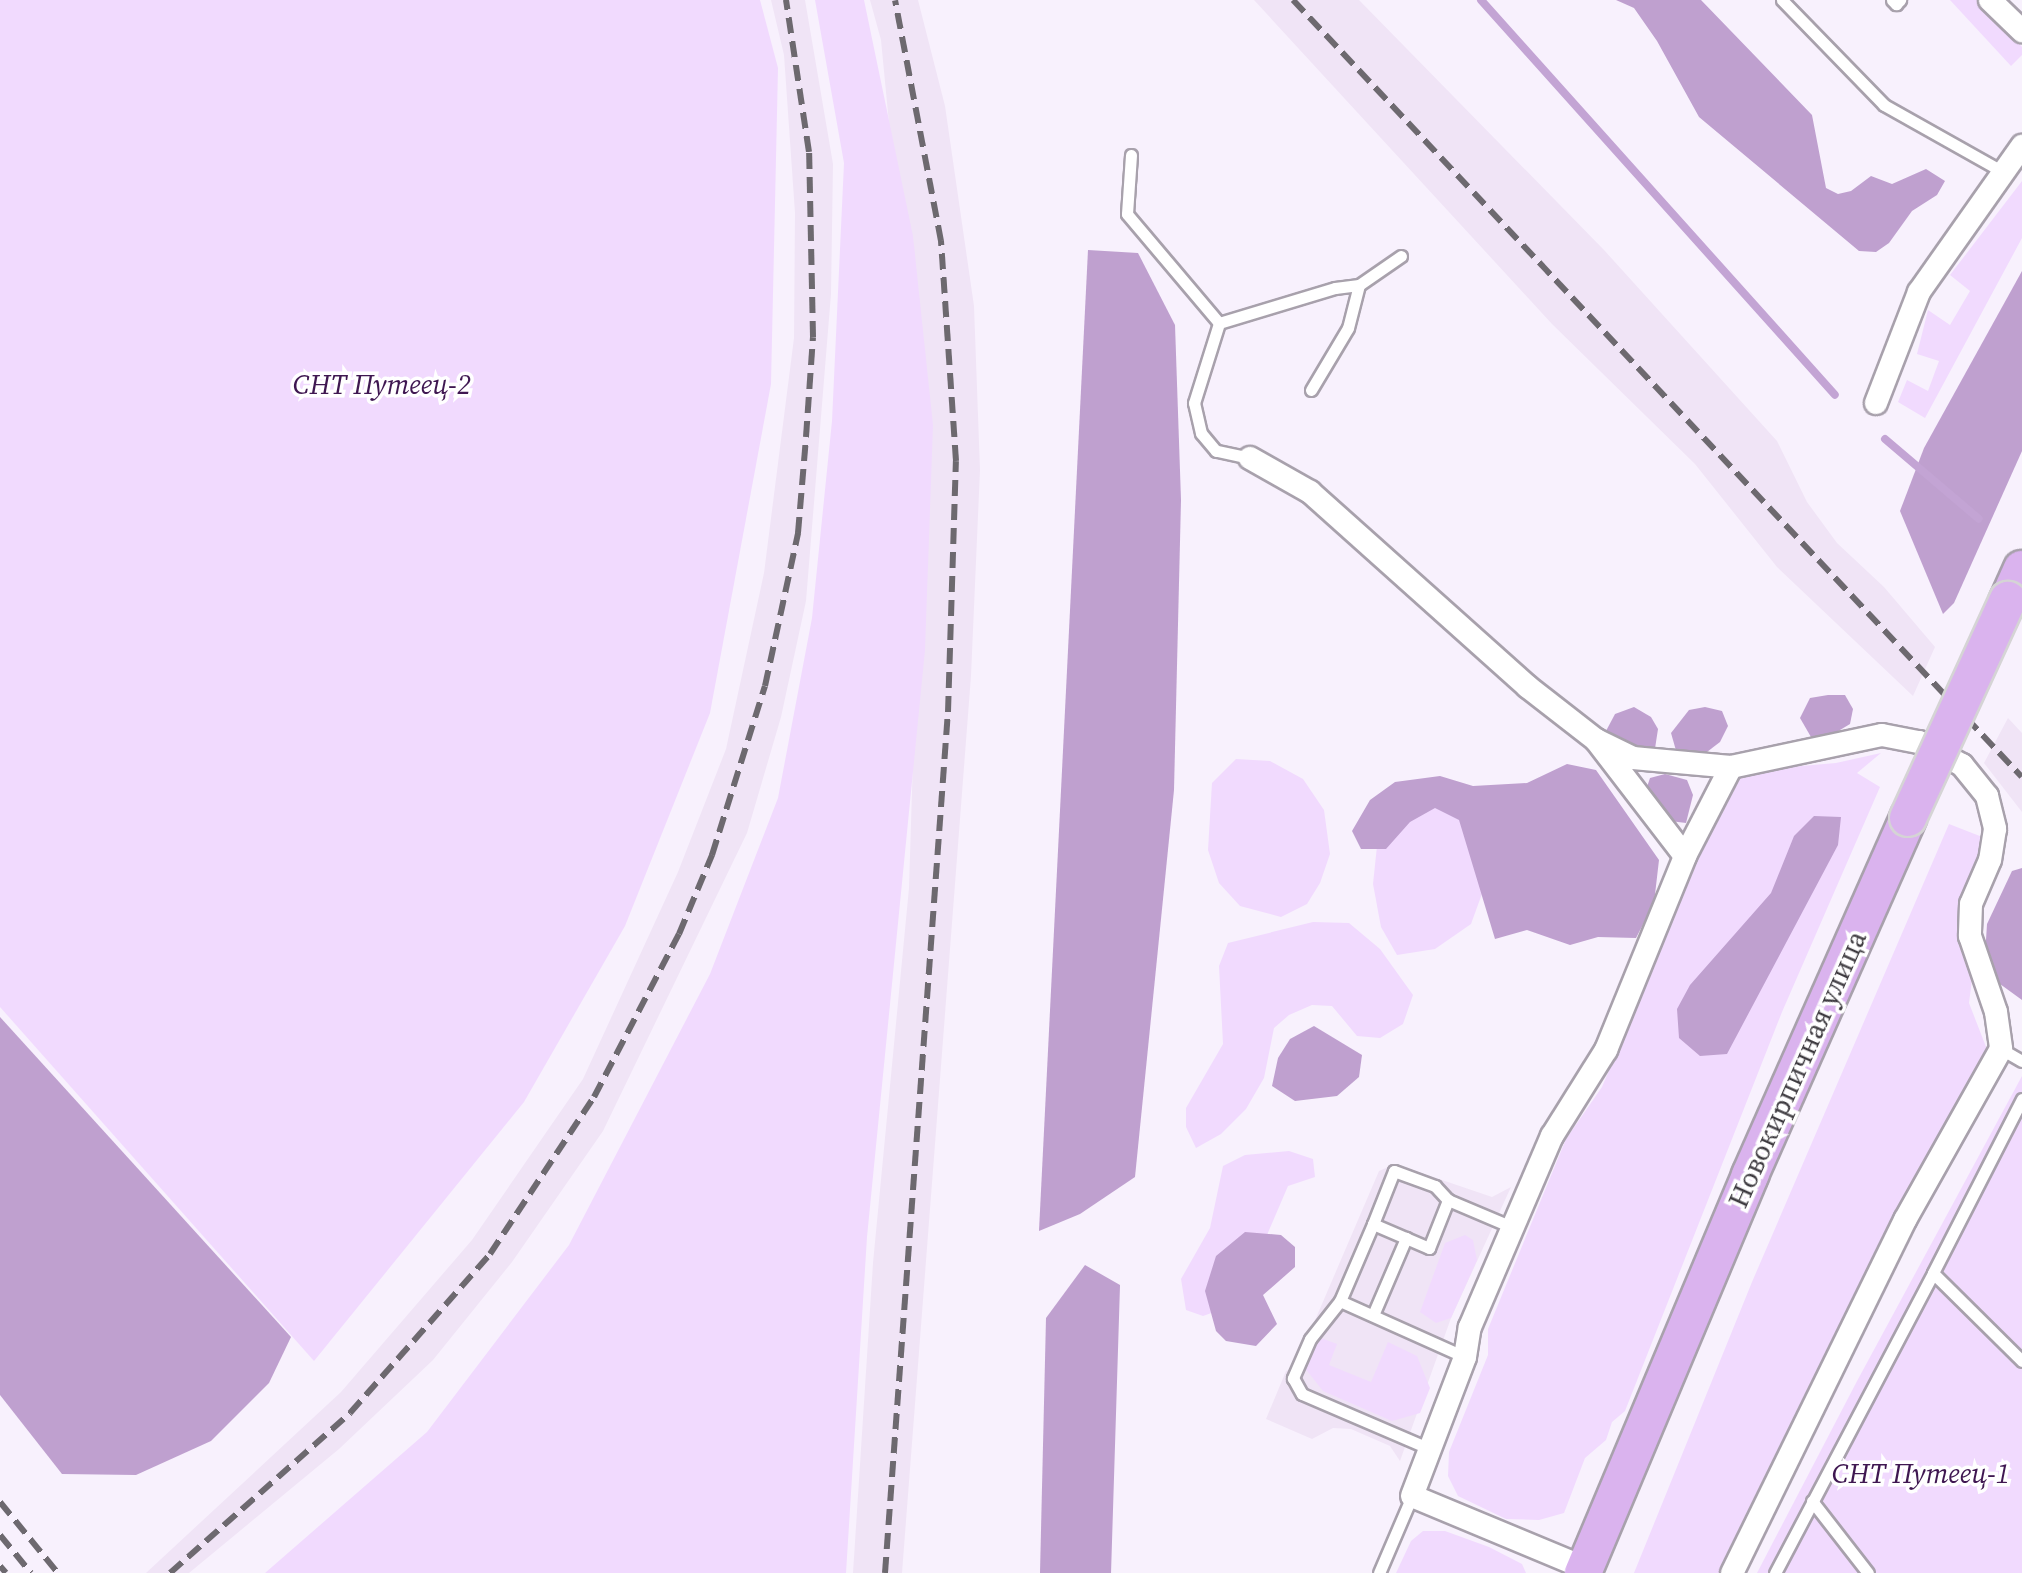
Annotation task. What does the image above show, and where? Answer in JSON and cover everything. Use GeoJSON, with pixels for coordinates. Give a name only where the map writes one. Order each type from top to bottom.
{"type":"FeatureCollection","features":[{"type":"Feature","properties":{"kind":"main road","name":"Новокирпичная улица"},"geometry":{"type":"LineString","coordinates":[[1584,1571],[1908,818],[2015,585]]}},
{"type":"Feature","properties":{"kind":"street"},"geometry":{"type":"LineString","coordinates":[[1990,0],[2022,31]]}},
{"type":"Feature","properties":{"kind":"street"},"geometry":{"type":"LineString","coordinates":[[1876,403],[1919,292],[2006,173],[2022,146]]}},
{"type":"Feature","properties":{"kind":"street"},"geometry":{"type":"LineString","coordinates":[[1250,458],[1310,492],[1528,687],[1596,740],[1633,758],[1731,767],[1882,735],[1919,742],[1962,765],[1987,796],[1995,829],[1990,860],[1971,904],[1970,936],[1996,1012],[2001,1049],[1905,1220],[1732,1573]]}},
{"type":"Feature","properties":{"kind":"street"},"geometry":{"type":"LineString","coordinates":[[1596,740],[1685,856]]}},
{"type":"Feature","properties":{"kind":"street"},"geometry":{"type":"LineString","coordinates":[[1584,1571],[1412,1496],[1465,1357],[1470,1327],[1512,1227],[1552,1136],[1606,1050],[1685,856],[1731,767]]}},
{"type":"Feature","properties":{"kind":"lane"},"geometry":{"type":"LineString","coordinates":[[1782,0],[1884,105],[2006,173]]}},
{"type":"Feature","properties":{"kind":"lane"},"geometry":{"type":"LineString","coordinates":[[1892,0],[1900,0]]}},
{"type":"Feature","properties":{"kind":"lane"},"geometry":{"type":"LineString","coordinates":[[1131,155],[1127,214],[1219,323]]}},
{"type":"Feature","properties":{"kind":"lane"},"geometry":{"type":"LineString","coordinates":[[1219,323],[1359,285],[1401,256]]}},
{"type":"Feature","properties":{"kind":"lane"},"geometry":{"type":"LineString","coordinates":[[1311,390],[1348,328],[1359,285]]}},
{"type":"Feature","properties":{"kind":"lane"},"geometry":{"type":"LineString","coordinates":[[1219,323],[1194,403],[1201,433],[1216,451],[1250,458]]}},
{"type":"Feature","properties":{"kind":"lane"},"geometry":{"type":"LineString","coordinates":[[2001,1049],[2022,1061]]}},
{"type":"Feature","properties":{"kind":"lane"},"geometry":{"type":"LineString","coordinates":[[1775,1573],[2022,1099]]}},
{"type":"Feature","properties":{"kind":"lane"},"geometry":{"type":"LineString","coordinates":[[1428,1448],[1302,1394],[1293,1378],[1310,1339],[1340,1301],[1394,1171],[1435,1186],[1448,1200],[1512,1227]]}},
{"type":"Feature","properties":{"kind":"lane"},"geometry":{"type":"LineString","coordinates":[[1373,1224],[1429,1248],[1448,1200]]}},
{"type":"Feature","properties":{"kind":"lane"},"geometry":{"type":"LineString","coordinates":[[1373,1315],[1406,1238]]}},
{"type":"Feature","properties":{"kind":"lane"},"geometry":{"type":"LineString","coordinates":[[1933,1273],[2022,1361]]}},
{"type":"Feature","properties":{"kind":"lane"},"geometry":{"type":"LineString","coordinates":[[1340,1301],[1465,1357]]}},
{"type":"Feature","properties":{"kind":"lane"},"geometry":{"type":"LineString","coordinates":[[1379,1573],[1412,1496]]}},
{"type":"Feature","properties":{"kind":"lane"},"geometry":{"type":"LineString","coordinates":[[1812,1501],[1868,1573]]}},
{"type":"Feature","properties":{"kind":"shaded area"},"geometry":{"type":"Polygon","coordinates":[[[771,0],[805,0],[833,164],[831,294],[806,601],[781,717],[747,833],[603,1131],[512,1262],[433,1360],[339,1449],[189,1573],[146,1573],[341,1392],[472,1240],[583,1079],[678,872],[726,749],[764,573],[794,338],[795,213],[784,55],[771,0]]]}},
{"type":"Feature","properties":{"kind":"shaded area"},"geometry":{"type":"Polygon","coordinates":[[[870,0],[918,0],[945,106],[974,306],[980,470],[971,676],[902,1573],[853,1573],[873,1263],[909,888],[922,467],[881,40],[870,0]]]}},
{"type":"Feature","properties":{"kind":"shaded area"},"geometry":{"type":"Polygon","coordinates":[[[1254,0],[1359,0],[1604,250],[1777,441],[1807,502],[1837,543],[1884,587],[1935,647],[1913,696],[1777,567],[1695,464],[1552,324],[1254,0]]]}},
{"type":"Feature","properties":{"kind":"shaded area"},"geometry":{"type":"Polygon","coordinates":[[[1616,0],[1701,0],[1812,115],[1826,188],[1838,194],[1851,191],[1871,176],[1892,184],[1926,169],[1945,181],[1937,195],[1912,211],[1889,243],[1876,252],[1859,251],[1699,117],[1657,41],[1634,8],[1616,0]]]}},
{"type":"Feature","properties":{"kind":"shaded area"},"geometry":{"type":"Polygon","coordinates":[[[1088,250],[1138,253],[1175,325],[1181,500],[1174,790],[1135,1177],[1080,1214],[1039,1231],[1088,250]]]}},
{"type":"Feature","properties":{"kind":"shaded area"},"geometry":{"type":"Polygon","coordinates":[[[2022,271],[2022,451],[1954,603],[1943,614],[1900,511],[1924,448],[2022,271]]]}},
{"type":"Feature","properties":{"kind":"shaded area"},"geometry":{"type":"Polygon","coordinates":[[[1845,695],[1853,709],[1850,724],[1830,736],[1811,737],[1800,718],[1810,698],[1845,695]]]}},
{"type":"Feature","properties":{"kind":"shaded area"},"geometry":{"type":"Polygon","coordinates":[[[1634,707],[1651,717],[1658,729],[1654,755],[1613,754],[1606,731],[1615,714],[1634,707]]]}},
{"type":"Feature","properties":{"kind":"shaded area"},"geometry":{"type":"Polygon","coordinates":[[[1705,707],[1722,711],[1728,726],[1720,742],[1703,755],[1677,754],[1671,733],[1689,710],[1705,707]]]}},
{"type":"Feature","properties":{"kind":"shaded area"},"geometry":{"type":"Polygon","coordinates":[[[2008,718],[2022,733],[2022,812],[1984,763],[2008,718]]]}},
{"type":"Feature","properties":{"kind":"shaded area"},"geometry":{"type":"Polygon","coordinates":[[[1567,764],[1596,770],[1659,860],[1654,903],[1636,938],[1598,937],[1570,945],[1527,930],[1495,939],[1459,820],[1435,808],[1410,822],[1386,849],[1361,849],[1352,831],[1370,800],[1395,782],[1440,776],[1473,786],[1527,783],[1567,764]]]}},
{"type":"Feature","properties":{"kind":"shaded area"},"geometry":{"type":"Polygon","coordinates":[[[1665,774],[1687,780],[1693,795],[1686,823],[1670,821],[1646,790],[1650,778],[1665,774]]]}},
{"type":"Feature","properties":{"kind":"shaded area"},"geometry":{"type":"Polygon","coordinates":[[[1814,816],[1841,817],[1838,845],[1727,1054],[1700,1056],[1679,1038],[1677,1009],[1690,985],[1771,893],[1794,836],[1814,816]]]}},
{"type":"Feature","properties":{"kind":"shaded area"},"geometry":{"type":"Polygon","coordinates":[[[2022,868],[2022,1000],[2000,984],[1985,955],[1987,924],[2012,871],[2022,868]]]}},
{"type":"Feature","properties":{"kind":"shaded area"},"geometry":{"type":"Polygon","coordinates":[[[0,1017],[291,1337],[269,1383],[211,1441],[136,1475],[62,1474],[0,1395],[0,1017]]]}},
{"type":"Feature","properties":{"kind":"shaded area"},"geometry":{"type":"Polygon","coordinates":[[[1314,1026],[1362,1055],[1359,1077],[1337,1096],[1295,1101],[1272,1086],[1278,1058],[1290,1039],[1314,1026]]]}},
{"type":"Feature","properties":{"kind":"shaded area"},"geometry":{"type":"Polygon","coordinates":[[[1395,1164],[1492,1197],[1511,1187],[1451,1318],[1400,1461],[1390,1446],[1351,1429],[1333,1428],[1312,1439],[1266,1419],[1286,1371],[1295,1367],[1379,1171],[1395,1164]]]}},
{"type":"Feature","properties":{"kind":"shaded area"},"geometry":{"type":"Polygon","coordinates":[[[1245,1232],[1281,1235],[1295,1247],[1295,1267],[1263,1295],[1277,1324],[1256,1346],[1226,1341],[1216,1331],[1205,1291],[1216,1256],[1245,1232]]]}},
{"type":"Feature","properties":{"kind":"shaded area"},"geometry":{"type":"Polygon","coordinates":[[[1085,1265],[1120,1285],[1111,1573],[1040,1573],[1046,1318],[1085,1265]]]}},
{"type":"Feature","properties":{"kind":"green space","name":"СНТ Путеец-2"},"geometry":{"type":"Polygon","coordinates":[[[0,0],[760,0],[778,68],[771,384],[710,713],[625,926],[524,1102],[314,1361],[0,1007],[0,0]]]}},
{"type":"Feature","properties":{"kind":"green space"},"geometry":{"type":"Polygon","coordinates":[[[815,0],[864,0],[913,236],[933,425],[925,650],[867,1237],[846,1573],[265,1573],[427,1432],[569,1245],[710,974],[778,798],[812,618],[832,421],[844,163],[815,0]]]}},
{"type":"Feature","properties":{"kind":"green space"},"geometry":{"type":"Polygon","coordinates":[[[1950,0],[1980,0],[2022,47],[2022,55],[2011,66],[1950,0]]]}},
{"type":"Feature","properties":{"kind":"green space"},"geometry":{"type":"Polygon","coordinates":[[[2022,181],[2022,238],[1925,418],[1898,402],[1907,380],[1928,391],[1939,361],[1917,354],[1928,310],[1950,325],[1970,291],[1950,275],[2022,181]]]}},
{"type":"Feature","properties":{"kind":"green space"},"geometry":{"type":"Polygon","coordinates":[[[1881,753],[1857,773],[1880,787],[1782,1012],[1625,1411],[1612,1422],[1606,1440],[1585,1458],[1564,1513],[1539,1520],[1506,1519],[1458,1496],[1448,1476],[1449,1452],[1488,1355],[1488,1329],[1566,1139],[1602,1087],[1726,793],[1741,775],[1765,769],[1836,763],[1881,753]]]}},
{"type":"Feature","properties":{"kind":"green space"},"geometry":{"type":"Polygon","coordinates":[[[1236,759],[1270,761],[1303,779],[1324,810],[1330,854],[1320,883],[1307,904],[1281,917],[1240,906],[1219,883],[1208,850],[1212,783],[1236,759]]]}},
{"type":"Feature","properties":{"kind":"green space"},"geometry":{"type":"Polygon","coordinates":[[[1415,800],[1466,814],[1483,891],[1471,924],[1435,949],[1397,955],[1381,927],[1373,884],[1377,846],[1415,800]]]}},
{"type":"Feature","properties":{"kind":"green space"},"geometry":{"type":"Polygon","coordinates":[[[1949,824],[1990,840],[1969,1003],[1988,1052],[1858,1290],[1726,1573],[1634,1573],[1752,1282],[1949,824]]]}},
{"type":"Feature","properties":{"kind":"green space"},"geometry":{"type":"Polygon","coordinates":[[[1313,922],[1349,923],[1380,949],[1413,995],[1403,1024],[1380,1038],[1357,1036],[1332,1006],[1312,1005],[1289,1015],[1274,1028],[1264,1078],[1246,1109],[1221,1134],[1196,1148],[1186,1127],[1186,1108],[1223,1044],[1219,966],[1228,943],[1313,922]]]}},
{"type":"Feature","properties":{"kind":"green space","name":"СНТ Путеец-1"},"geometry":{"type":"Polygon","coordinates":[[[2022,1076],[2022,1573],[1757,1573],[1856,1383],[2022,1076]]]}},
{"type":"Feature","properties":{"kind":"green space"},"geometry":{"type":"Polygon","coordinates":[[[1289,1151],[1313,1159],[1315,1177],[1288,1186],[1267,1235],[1220,1310],[1203,1316],[1186,1310],[1181,1279],[1210,1228],[1223,1166],[1245,1155],[1289,1151]]]}},
{"type":"Feature","properties":{"kind":"green space"},"geometry":{"type":"Polygon","coordinates":[[[1465,1235],[1473,1240],[1477,1260],[1451,1318],[1436,1323],[1420,1312],[1445,1243],[1465,1235]]]}},
{"type":"Feature","properties":{"kind":"green space"},"geometry":{"type":"Polygon","coordinates":[[[1321,1338],[1337,1344],[1329,1365],[1371,1382],[1388,1342],[1417,1356],[1430,1388],[1420,1413],[1392,1421],[1323,1391],[1304,1367],[1311,1347],[1321,1338]]]}},
{"type":"Feature","properties":{"kind":"green space"},"geometry":{"type":"Polygon","coordinates":[[[1423,1531],[1445,1531],[1489,1547],[1522,1564],[1526,1573],[1396,1573],[1411,1541],[1423,1531]]]}},
{"type":"Feature","properties":{"kind":"waterway"},"geometry":{"type":"LineString","coordinates":[[1481,0],[1835,395]]}},
{"type":"Feature","properties":{"kind":"waterway"},"geometry":{"type":"LineString","coordinates":[[1885,439],[1979,519]]}},
{"type":"Feature","properties":{"kind":"railway"},"geometry":{"type":"LineString","coordinates":[[170,1573],[350,1413],[490,1254],[594,1097],[679,934],[712,855],[765,686],[798,533],[813,337],[809,152],[786,0]]}},
{"type":"Feature","properties":{"kind":"railway"},"geometry":{"type":"LineString","coordinates":[[885,1573],[948,712],[956,461],[941,241],[895,0]]}},
{"type":"Feature","properties":{"kind":"railway"},"geometry":{"type":"LineString","coordinates":[[1293,0],[2022,777]]}},
{"type":"Feature","properties":{"kind":"railway"},"geometry":{"type":"LineString","coordinates":[[0,1502],[58,1573]]}},
{"type":"Feature","properties":{"kind":"railway"},"geometry":{"type":"LineString","coordinates":[[0,1535],[31,1573]]}},
{"type":"Feature","properties":{"kind":"railway"},"geometry":{"type":"LineString","coordinates":[[0,1566],[6,1573]]}}]}
